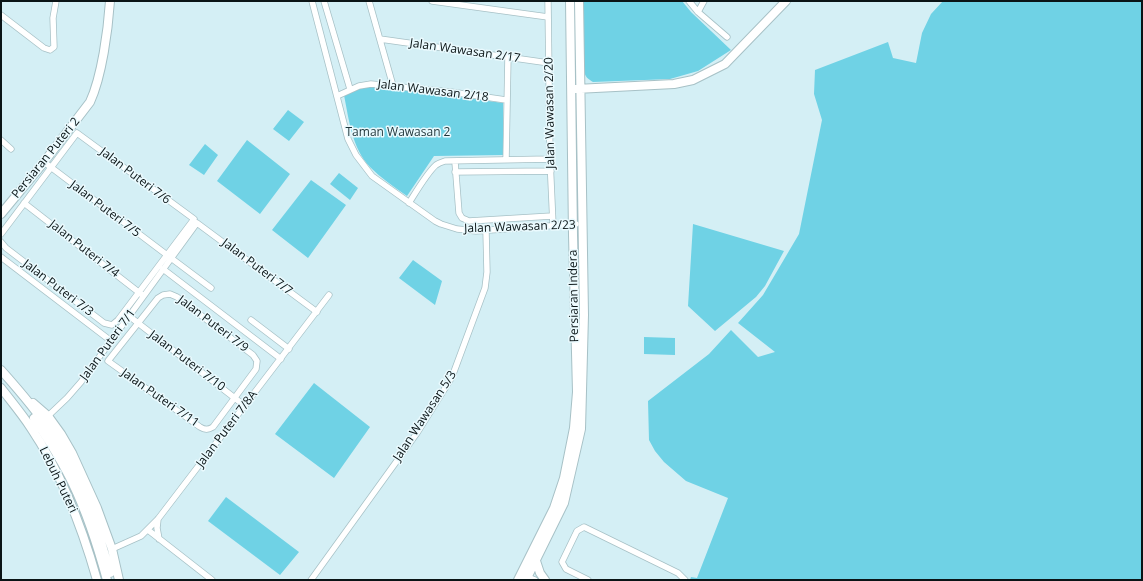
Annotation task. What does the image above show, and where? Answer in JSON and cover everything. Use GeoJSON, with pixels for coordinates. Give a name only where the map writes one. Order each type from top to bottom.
{"type":"FeatureCollection","features":[{"type":"Feature","properties":{"kind":"main road","name":"Persiaran Puteri 2"},"geometry":{"type":"LineString","coordinates":[[1,214],[44,162],[90,102],[94,93],[101,63],[110,1]]}},
{"type":"Feature","properties":{"kind":"main road","name":"Persiaran Indera"},"geometry":{"type":"LineString","coordinates":[[524,579],[554,508],[564,478],[574,428],[577,392],[570,1]]}},
{"type":"Feature","properties":{"kind":"main road","name":"Persiaran Indera"},"geometry":{"type":"LineString","coordinates":[[524,579],[536,561],[564,503],[581,429],[584,315],[579,1]]}},
{"type":"Feature","properties":{"kind":"main road"},"geometry":{"type":"LineString","coordinates":[[571,89],[674,84],[692,80],[710,73],[725,64],[786,1]]}},
{"type":"Feature","properties":{"kind":"main road"},"geometry":{"type":"LineString","coordinates":[[580,76],[594,88]]}},
{"type":"Feature","properties":{"kind":"main road"},"geometry":{"type":"LineString","coordinates":[[581,98],[594,88]]}},
{"type":"Feature","properties":{"kind":"main road"},"geometry":{"type":"LineString","coordinates":[[1,370],[14,384],[51,432],[66,456],[89,505],[102,541],[109,576]]}},
{"type":"Feature","properties":{"kind":"main road","name":"Lebuh Puteri"},"geometry":{"type":"LineString","coordinates":[[14,384],[48,416],[60,434],[78,467],[97,508],[112,549],[120,580]]}},
{"type":"Feature","properties":{"kind":"main road","name":"Lebuh Puteri"},"geometry":{"type":"LineString","coordinates":[[1,388],[44,448],[65,489],[82,532],[97,580]]}},
{"type":"Feature","properties":{"kind":"main road"},"geometry":{"type":"LineString","coordinates":[[536,561],[540,573],[545,580]]}},
{"type":"Feature","properties":{"kind":"street"},"geometry":{"type":"LineString","coordinates":[[1,15],[50,50],[53,49],[54,42],[53,18],[55,1]]}},
{"type":"Feature","properties":{"kind":"street","name":"Jalan Wawasan 2/23"},"geometry":{"type":"LineString","coordinates":[[312,1],[348,139],[358,159],[372,176],[434,221],[465,230],[583,224]]}},
{"type":"Feature","properties":{"kind":"street"},"geometry":{"type":"LineString","coordinates":[[324,1],[350,89]]}},
{"type":"Feature","properties":{"kind":"street"},"geometry":{"type":"LineString","coordinates":[[369,1],[393,86]]}},
{"type":"Feature","properties":{"kind":"street"},"geometry":{"type":"LineString","coordinates":[[432,1],[548,17]]}},
{"type":"Feature","properties":{"kind":"street","name":"Jalan Wawasan 2/20"},"geometry":{"type":"LineString","coordinates":[[548,1],[550,159],[553,226]]}},
{"type":"Feature","properties":{"kind":"street"},"geometry":{"type":"LineString","coordinates":[[689,1],[698,12],[726,38]]}},
{"type":"Feature","properties":{"kind":"street"},"geometry":{"type":"LineString","coordinates":[[698,12],[704,1]]}},
{"type":"Feature","properties":{"kind":"street","name":"Jalan Wawasan 2/17"},"geometry":{"type":"LineString","coordinates":[[380,39],[549,63]]}},
{"type":"Feature","properties":{"kind":"street"},"geometry":{"type":"LineString","coordinates":[[506,160],[508,56]]}},
{"type":"Feature","properties":{"kind":"street","name":"Jalan Wawasan 2/18"},"geometry":{"type":"LineString","coordinates":[[337,96],[350,89],[371,84],[451,92],[506,100]]}},
{"type":"Feature","properties":{"kind":"street","name":"Jalan Puteri 7/6"},"geometry":{"type":"LineString","coordinates":[[52,168],[77,133],[195,221]]}},
{"type":"Feature","properties":{"kind":"street"},"geometry":{"type":"LineString","coordinates":[[1,140],[11,148]]}},
{"type":"Feature","properties":{"kind":"street"},"geometry":{"type":"LineString","coordinates":[[409,203],[435,166],[445,161],[550,159]]}},
{"type":"Feature","properties":{"kind":"street","name":"Jalan Puteri 7/5"},"geometry":{"type":"LineString","coordinates":[[44,162],[211,288]]}},
{"type":"Feature","properties":{"kind":"street"},"geometry":{"type":"LineString","coordinates":[[455,162],[458,213],[466,220],[552,216]]}},
{"type":"Feature","properties":{"kind":"street"},"geometry":{"type":"LineString","coordinates":[[1,234],[52,168]]}},
{"type":"Feature","properties":{"kind":"street"},"geometry":{"type":"LineString","coordinates":[[455,172],[551,171]]}},
{"type":"Feature","properties":{"kind":"street","name":"Jalan Puteri 7/4"},"geometry":{"type":"LineString","coordinates":[[24,203],[141,294]]}},
{"type":"Feature","properties":{"kind":"street","name":"Jalan Puteri 7/1"},"geometry":{"type":"LineString","coordinates":[[48,416],[74,390],[129,316],[141,294],[163,269],[169,257],[195,221]]}},
{"type":"Feature","properties":{"kind":"street","name":"Jalan Puteri 7/7"},"geometry":{"type":"LineString","coordinates":[[195,221],[317,312]]}},
{"type":"Feature","properties":{"kind":"street","name":"Jalan Wawasan 5/3"},"geometry":{"type":"LineString","coordinates":[[311,580],[417,433],[452,377],[485,288],[487,272],[486,230]]}},
{"type":"Feature","properties":{"kind":"street","name":"Jalan Puteri 7/3"},"geometry":{"type":"LineString","coordinates":[[1,242],[6,248],[104,323],[112,325],[141,294]]}},
{"type":"Feature","properties":{"kind":"street"},"geometry":{"type":"LineString","coordinates":[[1,257],[110,341]]}},
{"type":"Feature","properties":{"kind":"street"},"geometry":{"type":"LineString","coordinates":[[141,294],[169,257]]}},
{"type":"Feature","properties":{"kind":"street"},"geometry":{"type":"LineString","coordinates":[[163,269],[281,359]]}},
{"type":"Feature","properties":{"kind":"street"},"geometry":{"type":"LineString","coordinates":[[48,293],[54,285]]}},
{"type":"Feature","properties":{"kind":"street","name":"Jalan Puteri 7/9"},"geometry":{"type":"LineString","coordinates":[[139,324],[158,298],[167,294],[177,297],[253,355],[257,361],[256,369],[234,397]]}},
{"type":"Feature","properties":{"kind":"street","name":"Jalan Puteri 7/8A"},"geometry":{"type":"LineString","coordinates":[[112,549],[141,536],[158,519],[329,295]]}},
{"type":"Feature","properties":{"kind":"street","name":"Jalan Puteri 7/10"},"geometry":{"type":"LineString","coordinates":[[129,316],[245,406]]}},
{"type":"Feature","properties":{"kind":"street"},"geometry":{"type":"LineString","coordinates":[[251,320],[289,349]]}},
{"type":"Feature","properties":{"kind":"street","name":"Jalan Puteri 7/11"},"geometry":{"type":"LineString","coordinates":[[139,324],[108,361],[200,427],[207,430],[213,427],[234,397]]}},
{"type":"Feature","properties":{"kind":"street"},"geometry":{"type":"LineString","coordinates":[[158,519],[157,528],[159,539]]}},
{"type":"Feature","properties":{"kind":"street"},"geometry":{"type":"LineString","coordinates":[[588,580],[566,569],[563,565],[563,560],[577,531],[584,527],[678,573],[685,580]]}},
{"type":"Feature","properties":{"kind":"street"},"geometry":{"type":"LineString","coordinates":[[148,530],[212,580]]}},
{"type":"Feature","properties":{"kind":"street"},"geometry":{"type":"LineString","coordinates":[[141,536],[159,539]]}},
{"type":"Feature","properties":{"kind":"green space"},"geometry":{"type":"Polygon","coordinates":[[[583,1],[682,1],[691,12],[731,50],[698,71],[670,79],[593,82],[587,78],[584,71],[583,1]]]}},
{"type":"Feature","properties":{"kind":"green space"},"geometry":{"type":"Polygon","coordinates":[[[943,1],[1142,1],[1142,580],[690,580],[691,577],[697,578],[728,498],[686,481],[664,462],[655,451],[649,440],[648,401],[709,354],[731,330],[758,357],[775,352],[738,323],[763,295],[799,234],[822,120],[814,94],[815,70],[888,42],[893,58],[916,63],[922,33],[931,14],[943,1]]]}},
{"type":"Feature","properties":{"kind":"green space","name":"Taman Wawasan 2"},"geometry":{"type":"Polygon","coordinates":[[[371,85],[503,103],[503,155],[434,156],[407,196],[383,179],[370,167],[359,151],[352,133],[344,95],[359,88],[371,85]]]}},
{"type":"Feature","properties":{"kind":"green space"},"geometry":{"type":"Polygon","coordinates":[[[288,110],[304,122],[289,141],[273,129],[288,110]]]}},
{"type":"Feature","properties":{"kind":"green space"},"geometry":{"type":"Polygon","coordinates":[[[247,140],[290,174],[260,214],[217,181],[247,140]]]}},
{"type":"Feature","properties":{"kind":"green space"},"geometry":{"type":"Polygon","coordinates":[[[205,144],[218,155],[204,175],[189,165],[205,144]]]}},
{"type":"Feature","properties":{"kind":"green space"},"geometry":{"type":"Polygon","coordinates":[[[339,173],[358,188],[350,200],[330,184],[339,173]]]}},
{"type":"Feature","properties":{"kind":"green space"},"geometry":{"type":"Polygon","coordinates":[[[311,180],[346,205],[308,258],[272,230],[311,180]]]}},
{"type":"Feature","properties":{"kind":"green space"},"geometry":{"type":"Polygon","coordinates":[[[693,224],[784,251],[765,286],[756,297],[715,331],[688,306],[693,224]]]}},
{"type":"Feature","properties":{"kind":"green space"},"geometry":{"type":"Polygon","coordinates":[[[413,260],[442,281],[435,305],[399,278],[413,260]]]}},
{"type":"Feature","properties":{"kind":"green space"},"geometry":{"type":"Polygon","coordinates":[[[644,337],[675,338],[675,355],[644,354],[644,337]]]}},
{"type":"Feature","properties":{"kind":"green space"},"geometry":{"type":"Polygon","coordinates":[[[314,383],[370,427],[334,478],[275,434],[314,383]]]}},
{"type":"Feature","properties":{"kind":"green space"},"geometry":{"type":"Polygon","coordinates":[[[226,497],[299,552],[280,575],[208,521],[226,497]]]}}]}
